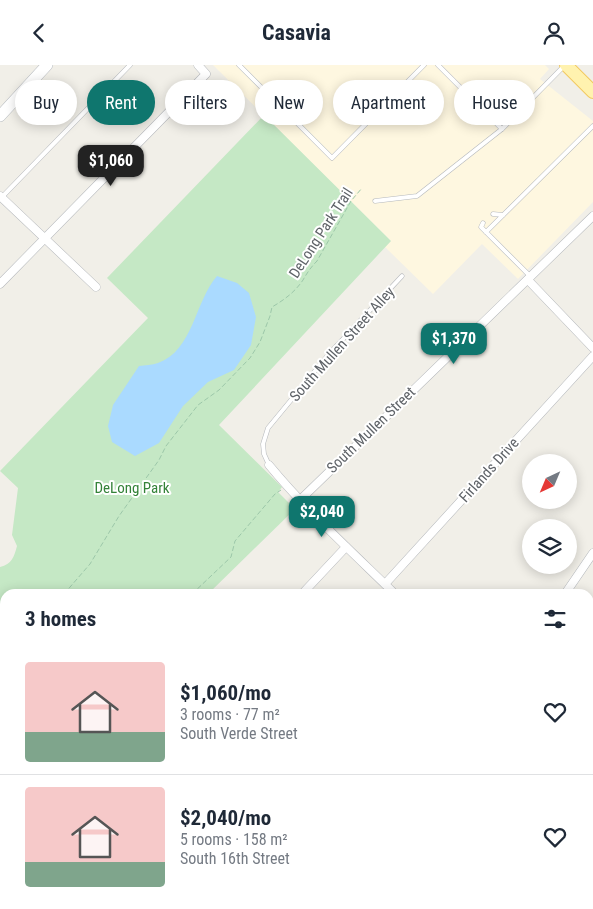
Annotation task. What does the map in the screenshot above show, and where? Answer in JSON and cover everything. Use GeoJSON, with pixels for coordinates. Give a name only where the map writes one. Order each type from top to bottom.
{"type":"FeatureCollection","features":[{"type":"Feature","properties":{"kind":"main road"},"geometry":{"type":"LineString","coordinates":[[0,116],[47,65]]}},
{"type":"Feature","properties":{"kind":"main road"},"geometry":{"type":"LineString","coordinates":[[566,65],[593,92]]}},
{"type":"Feature","properties":{"kind":"street"},"geometry":{"type":"LineString","coordinates":[[0,284],[206,74],[198,65]]}},
{"type":"Feature","properties":{"kind":"street"},"geometry":{"type":"LineString","coordinates":[[0,197],[96,287]]}},
{"type":"Feature","properties":{"kind":"street","name":"South Mullen Street"},"geometry":{"type":"LineString","coordinates":[[301,499],[593,216]]}},
{"type":"Feature","properties":{"kind":"street"},"geometry":{"type":"LineString","coordinates":[[529,278],[593,348]]}},
{"type":"Feature","properties":{"kind":"street","name":"Firlands Drive"},"geometry":{"type":"LineString","coordinates":[[386,584],[593,356]]}},
{"type":"Feature","properties":{"kind":"street"},"geometry":{"type":"LineString","coordinates":[[269,465],[346,547],[390,589]]}},
{"type":"Feature","properties":{"kind":"street"},"geometry":{"type":"LineString","coordinates":[[307,589],[346,547]]}},
{"type":"Feature","properties":{"kind":"street"},"geometry":{"type":"LineString","coordinates":[[568,589],[593,553]]}},
{"type":"Feature","properties":{"kind":"lane"},"geometry":{"type":"LineString","coordinates":[[0,197],[130,65]]}},
{"type":"Feature","properties":{"kind":"lane"},"geometry":{"type":"LineString","coordinates":[[240,65],[332,158],[424,65]]}},
{"type":"Feature","properties":{"kind":"lane"},"geometry":{"type":"LineString","coordinates":[[438,65],[502,129]]}},
{"type":"Feature","properties":{"kind":"lane"},"geometry":{"type":"LineString","coordinates":[[375,201],[418,196],[502,129],[566,65]]}},
{"type":"Feature","properties":{"kind":"lane"},"geometry":{"type":"LineString","coordinates":[[486,232],[593,126]]}},
{"type":"Feature","properties":{"kind":"lane"},"geometry":{"type":"LineString","coordinates":[[493,214],[503,215]]}},
{"type":"Feature","properties":{"kind":"lane"},"geometry":{"type":"LineString","coordinates":[[482,225],[486,232],[529,278]]}},
{"type":"Feature","properties":{"kind":"lane","name":"South Mullen Street Alley"},"geometry":{"type":"LineString","coordinates":[[269,465],[264,454],[263,444],[268,428],[329,353],[402,276]]}},
{"type":"Feature","properties":{"kind":"path","name":"DeLong Park Trail"},"geometry":{"type":"LineString","coordinates":[[68,589],[90,564],[119,516],[159,460],[166,446],[198,405],[219,390],[250,359],[260,342],[272,307],[286,298],[302,281],[317,261],[351,201],[362,188]]}},
{"type":"Feature","properties":{"kind":"path"},"geometry":{"type":"LineString","coordinates":[[197,589],[231,557],[235,541],[275,494],[287,486]]}},
{"type":"Feature","properties":{"kind":"shaded area"},"geometry":{"type":"Polygon","coordinates":[[[213,65],[545,65],[549,69],[540,79],[593,121],[593,202],[518,279],[482,244],[433,294],[385,247],[391,241],[274,125],[323,125],[323,80],[255,80],[255,107],[245,97],[245,80],[228,80],[213,65]]]}},
{"type":"Feature","properties":{"kind":"green space","name":"DeLong Park"},"geometry":{"type":"Polygon","coordinates":[[[255,124],[274,125],[391,241],[219,425],[282,487],[278,492],[295,509],[213,589],[0,589],[0,567],[12,559],[17,546],[12,535],[18,488],[0,471],[148,318],[107,278],[255,124]]]}},
{"type":"Feature","properties":{"kind":"water"},"geometry":{"type":"Polygon","coordinates":[[[217,276],[237,283],[249,293],[256,317],[251,345],[234,370],[208,382],[183,406],[159,443],[135,456],[112,442],[108,426],[113,405],[139,366],[158,363],[170,357],[179,348],[186,337],[203,298],[217,276]]]}}]}
